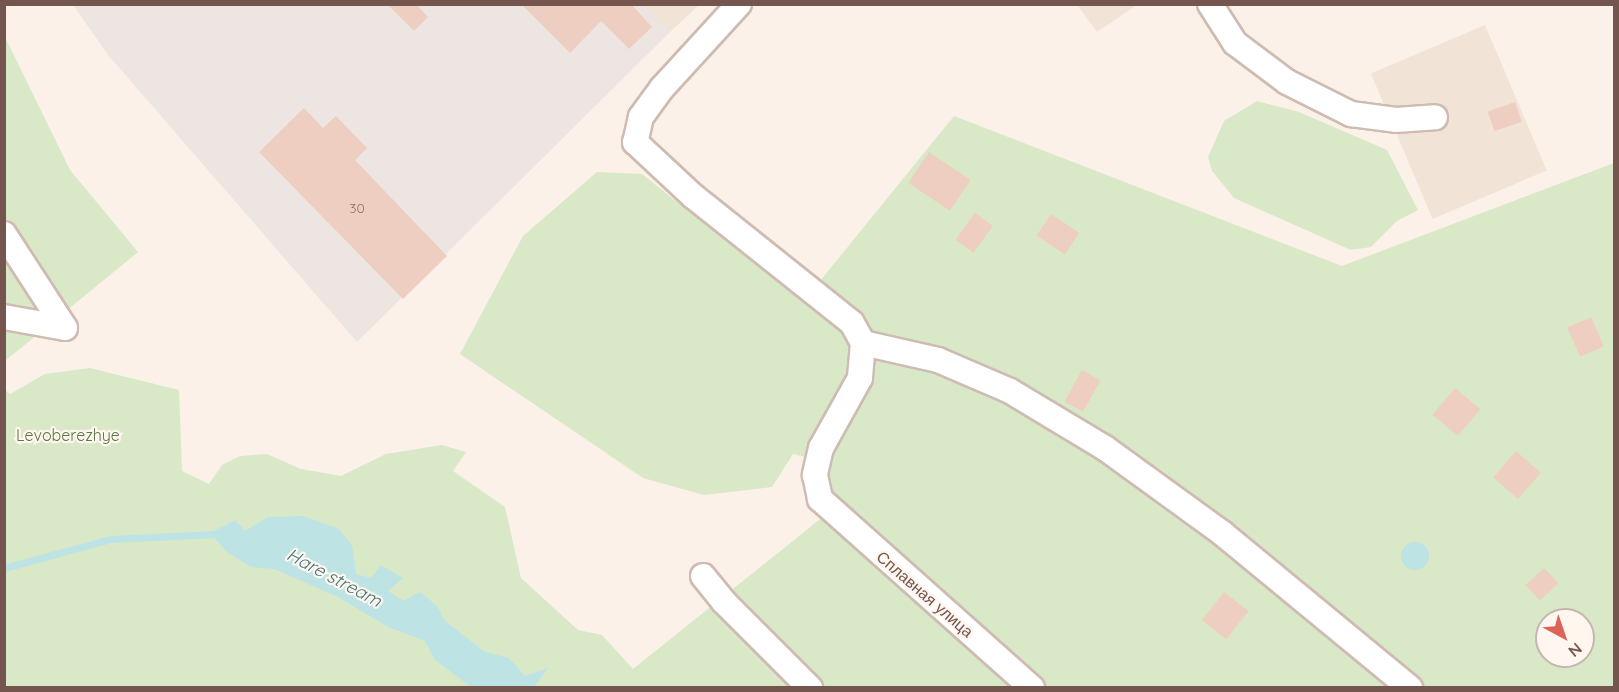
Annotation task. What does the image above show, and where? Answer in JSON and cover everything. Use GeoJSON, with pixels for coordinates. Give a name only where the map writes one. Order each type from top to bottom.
{"type":"FeatureCollection","features":[{"type":"Feature","properties":{"kind":"street"},"geometry":{"type":"LineString","coordinates":[[739,4],[662,88],[641,117],[635,142],[693,196],[852,323],[863,343],[938,360],[1000,387],[1105,447],[1222,533],[1410,687]]}},
{"type":"Feature","properties":{"kind":"street"},"geometry":{"type":"LineString","coordinates":[[1210,4],[1235,43],[1287,82],[1351,114],[1395,120],[1435,117]]}},
{"type":"Feature","properties":{"kind":"street"},"geometry":{"type":"LineString","coordinates":[[4,234],[65,328],[4,317]]}},
{"type":"Feature","properties":{"kind":"street","name":"Сплавная улица"},"geometry":{"type":"LineString","coordinates":[[863,343],[860,378],[821,448],[815,475],[820,499],[1032,687]]}},
{"type":"Feature","properties":{"kind":"street"},"geometry":{"type":"LineString","coordinates":[[703,576],[724,602],[810,687]]}},
{"type":"Feature","properties":{"kind":"shaded area"},"geometry":{"type":"Polygon","coordinates":[[[642,4],[670,32],[357,342],[109,56],[73,5],[642,4]]]}},
{"type":"Feature","properties":{"kind":"shaded area"},"geometry":{"type":"Polygon","coordinates":[[[642,5],[699,5],[670,32],[642,5]]]}},
{"type":"Feature","properties":{"kind":"shaded area"},"geometry":{"type":"Polygon","coordinates":[[[1077,5],[1137,5],[1097,32],[1077,5]]]}},
{"type":"Feature","properties":{"kind":"shaded area"},"geometry":{"type":"Polygon","coordinates":[[[1485,25],[1547,170],[1433,219],[1371,73],[1485,25]]]}},
{"type":"Feature","properties":{"kind":"green space"},"geometry":{"type":"Polygon","coordinates":[[[4,35],[70,170],[138,252],[5,361],[4,35]]]}},
{"type":"Feature","properties":{"kind":"green space"},"geometry":{"type":"Polygon","coordinates":[[[1257,101],[1299,112],[1387,150],[1418,210],[1397,221],[1371,247],[1351,250],[1234,198],[1212,171],[1208,157],[1224,121],[1257,101]]]}},
{"type":"Feature","properties":{"kind":"green space","name":"Levoberezhye"},"geometry":{"type":"Polygon","coordinates":[[[954,116],[1342,266],[1614,163],[1614,687],[5,687],[4,389],[10,394],[45,374],[90,368],[179,390],[182,471],[209,484],[222,465],[240,456],[267,454],[301,469],[341,476],[386,454],[442,445],[466,452],[453,471],[505,507],[521,578],[578,630],[602,635],[633,669],[834,508],[826,462],[793,454],[772,487],[704,495],[643,478],[460,354],[523,236],[597,172],[642,174],[803,302],[954,116]]]}},
{"type":"Feature","properties":{"kind":"water"},"geometry":{"type":"Polygon","coordinates":[[[303,516],[339,529],[352,545],[356,574],[371,578],[381,565],[403,578],[388,591],[403,601],[420,592],[437,606],[445,621],[485,652],[509,658],[525,676],[548,668],[534,687],[471,687],[435,660],[425,641],[388,627],[338,597],[274,569],[251,567],[227,552],[210,533],[235,520],[245,531],[268,517],[303,516]]]}},
{"type":"Feature","properties":{"kind":"water"},"geometry":{"type":"Polygon","coordinates":[[[1415,542],[1425,546],[1429,556],[1425,566],[1415,570],[1405,566],[1401,556],[1405,546],[1415,542]]]}},
{"type":"Feature","properties":{"kind":"building"},"geometry":{"type":"Polygon","coordinates":[[[387,4],[416,4],[428,17],[414,31],[387,4]]]}},
{"type":"Feature","properties":{"kind":"building"},"geometry":{"type":"Polygon","coordinates":[[[521,4],[631,4],[652,27],[629,49],[601,21],[570,53],[521,4]]]}},
{"type":"Feature","properties":{"kind":"building"},"geometry":{"type":"Polygon","coordinates":[[[1515,102],[1522,122],[1494,131],[1488,111],[1515,102]]]}},
{"type":"Feature","properties":{"kind":"building"},"geometry":{"type":"Polygon","coordinates":[[[304,108],[323,128],[336,116],[367,148],[355,160],[447,256],[403,299],[259,152],[304,108]]]}},
{"type":"Feature","properties":{"kind":"building"},"geometry":{"type":"Polygon","coordinates":[[[929,152],[970,180],[950,211],[908,183],[929,152]]]}},
{"type":"Feature","properties":{"kind":"building"},"geometry":{"type":"Polygon","coordinates":[[[975,213],[993,226],[973,253],[956,240],[975,213]]]}},
{"type":"Feature","properties":{"kind":"building"},"geometry":{"type":"Polygon","coordinates":[[[1051,214],[1079,233],[1065,255],[1036,236],[1051,214]]]}},
{"type":"Feature","properties":{"kind":"building"},"geometry":{"type":"Polygon","coordinates":[[[1591,317],[1604,346],[1580,357],[1567,328],[1591,317]]]}},
{"type":"Feature","properties":{"kind":"building"},"geometry":{"type":"Polygon","coordinates":[[[1082,370],[1100,380],[1083,412],[1065,401],[1082,370]]]}},
{"type":"Feature","properties":{"kind":"building"},"geometry":{"type":"Polygon","coordinates":[[[1455,388],[1480,409],[1458,436],[1433,415],[1455,388]]]}},
{"type":"Feature","properties":{"kind":"building"},"geometry":{"type":"Polygon","coordinates":[[[1516,451],[1541,473],[1518,499],[1493,477],[1516,451]]]}},
{"type":"Feature","properties":{"kind":"building"},"geometry":{"type":"Polygon","coordinates":[[[1544,568],[1558,583],[1540,600],[1526,585],[1544,568]]]}},
{"type":"Feature","properties":{"kind":"building"},"geometry":{"type":"Polygon","coordinates":[[[1224,592],[1248,611],[1226,639],[1202,620],[1224,592]]]}},
{"type":"Feature","properties":{"kind":"waterway","name":"Hare stream"},"geometry":{"type":"LineString","coordinates":[[4,568],[111,539],[216,534]]}}]}
